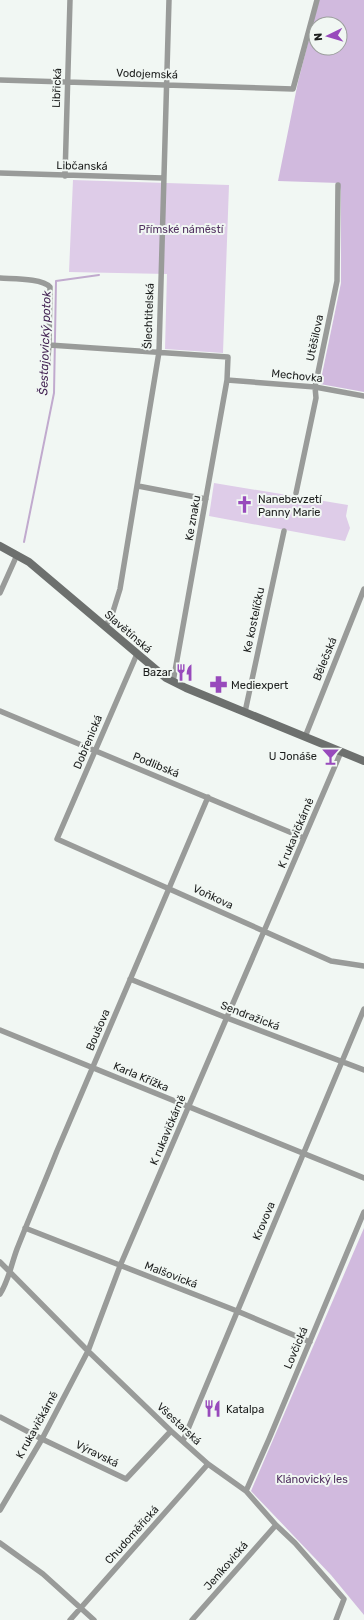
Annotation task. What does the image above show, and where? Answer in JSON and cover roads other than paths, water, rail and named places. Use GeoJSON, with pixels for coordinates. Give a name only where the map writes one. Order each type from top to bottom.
{"type":"FeatureCollection","features":[{"type":"Feature","properties":{"kind":"street","name":"Libřická"},"geometry":{"type":"LineString","coordinates":[[65,176],[70,0]]}},
{"type":"Feature","properties":{"kind":"street","name":"Šlechtitelská"},"geometry":{"type":"LineString","coordinates":[[105,626],[111,618],[120,589],[159,352],[169,0]]}},
{"type":"Feature","properties":{"kind":"street","name":"Vodojemská"},"geometry":{"type":"LineString","coordinates":[[0,80],[293,89],[317,0]]}},
{"type":"Feature","properties":{"kind":"street","name":"Libčanská"},"geometry":{"type":"LineString","coordinates":[[0,173],[163,178]]}},
{"type":"Feature","properties":{"kind":"street","name":"Utěšilova"},"geometry":{"type":"LineString","coordinates":[[296,493],[316,398],[315,387],[337,281],[338,185]]}},
{"type":"Feature","properties":{"kind":"street"},"geometry":{"type":"LineString","coordinates":[[0,278],[42,282],[48,285],[51,290],[51,345],[47,370]]}},
{"type":"Feature","properties":{"kind":"street"},"geometry":{"type":"LineString","coordinates":[[51,345],[159,352]]}},
{"type":"Feature","properties":{"kind":"street","name":"Ke znaku"},"geometry":{"type":"LineString","coordinates":[[159,352],[228,357],[227,380],[173,682]]}},
{"type":"Feature","properties":{"kind":"street","name":"Mechovka"},"geometry":{"type":"LineString","coordinates":[[227,380],[315,387],[364,396]]}},
{"type":"Feature","properties":{"kind":"street"},"geometry":{"type":"LineString","coordinates":[[138,486],[206,499]]}},
{"type":"Feature","properties":{"kind":"street","name":"Ke kostelíčku"},"geometry":{"type":"LineString","coordinates":[[245,712],[284,532]]}},
{"type":"Feature","properties":{"kind":"street","name":"Slavětínská"},"geometry":{"type":"LineString","coordinates":[[0,546],[29,562],[166,678],[364,761]]}},
{"type":"Feature","properties":{"kind":"street"},"geometry":{"type":"LineString","coordinates":[[0,593],[17,555]]}},
{"type":"Feature","properties":{"kind":"street","name":"Bělečská"},"geometry":{"type":"LineString","coordinates":[[305,737],[364,589]]}},
{"type":"Feature","properties":{"kind":"street","name":"Dobřenická"},"geometry":{"type":"LineString","coordinates":[[57,839],[137,654]]}},
{"type":"Feature","properties":{"kind":"street","name":"Podlibská"},"geometry":{"type":"LineString","coordinates":[[0,711],[304,838]]}},
{"type":"Feature","properties":{"kind":"street","name":"K rukavičkárně"},"geometry":{"type":"LineString","coordinates":[[0,1510],[42,1439],[88,1351],[120,1266],[265,932],[341,752]]}},
{"type":"Feature","properties":{"kind":"street","name":"Boušova"},"geometry":{"type":"LineString","coordinates":[[0,1294],[6,1284],[11,1265],[25,1228],[92,1067],[208,798]]}},
{"type":"Feature","properties":{"kind":"street","name":"Voňkova"},"geometry":{"type":"LineString","coordinates":[[57,839],[331,961],[364,966]]}},
{"type":"Feature","properties":{"kind":"street","name":"Sendražická"},"geometry":{"type":"LineString","coordinates":[[130,978],[227,1018],[364,1070]]}},
{"type":"Feature","properties":{"kind":"street","name":"Krovova"},"geometry":{"type":"LineString","coordinates":[[183,1441],[364,1009]]}},
{"type":"Feature","properties":{"kind":"street","name":"Karla Křížka"},"geometry":{"type":"LineString","coordinates":[[0,1030],[364,1178]]}},
{"type":"Feature","properties":{"kind":"street","name":"Lovčická"},"geometry":{"type":"LineString","coordinates":[[246,1491],[364,1212]]}},
{"type":"Feature","properties":{"kind":"street","name":"Malšovická"},"geometry":{"type":"LineString","coordinates":[[25,1228],[237,1311],[310,1342]]}},
{"type":"Feature","properties":{"kind":"street","name":"Všestarská"},"geometry":{"type":"LineString","coordinates":[[0,1262],[88,1351],[171,1431],[208,1464],[246,1491],[276,1525],[295,1543],[344,1599],[336,1620]]}},
{"type":"Feature","properties":{"kind":"street","name":"Výravská"},"geometry":{"type":"LineString","coordinates":[[0,1417],[126,1480],[171,1431]]}},
{"type":"Feature","properties":{"kind":"street","name":"Chudoměřická"},"geometry":{"type":"LineString","coordinates":[[70,1620],[208,1464]]}},
{"type":"Feature","properties":{"kind":"street","name":"Jeníkovická"},"geometry":{"type":"LineString","coordinates":[[192,1620],[276,1525]]}},
{"type":"Feature","properties":{"kind":"street"},"geometry":{"type":"LineString","coordinates":[[0,1543],[43,1574],[94,1620]]}},
{"type":"Feature","properties":{"kind":"waterway","name":"Šestajovický potok"},"geometry":{"type":"LineString","coordinates":[[24,542],[54,393],[56,281],[99,275]]}},
{"type":"Feature","properties":{"kind":"place","name":"Nanebevzetí Panny Marie"},"geometry":{"type":"Point","coordinates":[245,505]}},
{"type":"Feature","properties":{"kind":"place","name":"Bazar"},"geometry":{"type":"Point","coordinates":[185,672]}},
{"type":"Feature","properties":{"kind":"place","name":"Mediexpert"},"geometry":{"type":"Point","coordinates":[218,685]}},
{"type":"Feature","properties":{"kind":"place","name":"U Jonáše"},"geometry":{"type":"Point","coordinates":[330,756]}},
{"type":"Feature","properties":{"kind":"place","name":"Katalpa"},"geometry":{"type":"Point","coordinates":[213,1409]}},
{"type":"Feature","properties":{"kind":"park label","name":"Přímské náměstí"},"geometry":{"type":"Point","coordinates":[181,229]}},
{"type":"Feature","properties":{"kind":"park label","name":"Klánovický les"},"geometry":{"type":"Point","coordinates":[312,1479]}}]}
